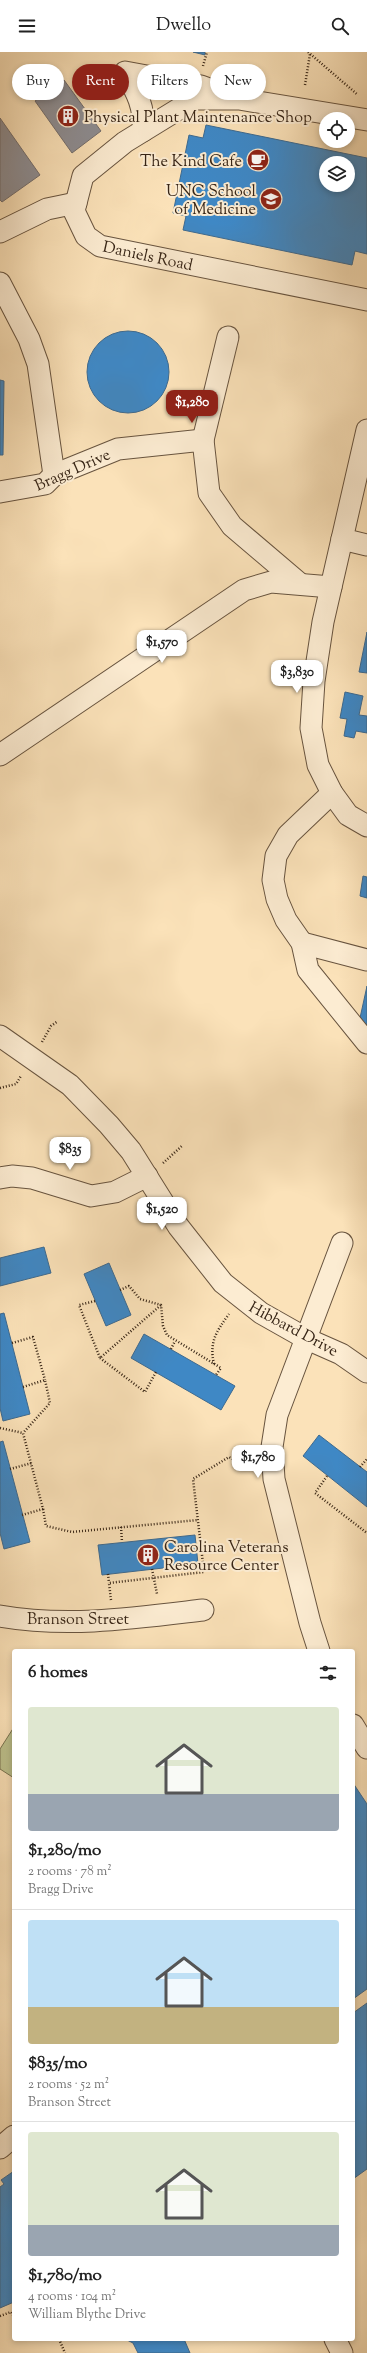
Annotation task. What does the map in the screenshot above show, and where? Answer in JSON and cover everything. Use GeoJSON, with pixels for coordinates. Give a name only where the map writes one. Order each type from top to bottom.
{"type":"FeatureCollection","features":[{"type":"Feature","properties":{"kind":"street"},"geometry":{"type":"LineString","coordinates":[[143,131],[144,115],[135,90],[125,72],[201,86],[210,89]]}},
{"type":"Feature","properties":{"kind":"street","name":"Daniels Road"},"geometry":{"type":"LineString","coordinates":[[210,100],[195,100],[143,131],[125,142],[83,176],[74,210],[86,236],[100,246],[367,300]]}},
{"type":"Feature","properties":{"kind":"street","name":"Daniels Road"},"geometry":{"type":"LineString","coordinates":[[245,100],[367,120]]}},
{"type":"Feature","properties":{"kind":"street"},"geometry":{"type":"LineString","coordinates":[[0,232],[47,209],[76,203]]}},
{"type":"Feature","properties":{"kind":"street"},"geometry":{"type":"LineString","coordinates":[[0,283],[30,339],[38,364],[54,475]]}},
{"type":"Feature","properties":{"kind":"street"},"geometry":{"type":"LineString","coordinates":[[228,337],[203,440],[209,493],[232,526],[299,583]]}},
{"type":"Feature","properties":{"kind":"street"},"geometry":{"type":"LineString","coordinates":[[367,430],[331,587],[314,681],[311,728],[318,765],[332,793],[348,815],[367,826]]}},
{"type":"Feature","properties":{"kind":"street","name":"Bragg Drive"},"geometry":{"type":"LineString","coordinates":[[0,492],[45,484],[54,475],[118,449],[203,440]]}},
{"type":"Feature","properties":{"kind":"street"},"geometry":{"type":"LineString","coordinates":[[342,539],[367,545]]}},
{"type":"Feature","properties":{"kind":"street"},"geometry":{"type":"LineString","coordinates":[[0,755],[244,590],[271,582],[299,583],[331,587]]}},
{"type":"Feature","properties":{"kind":"street"},"geometry":{"type":"LineString","coordinates":[[332,793],[288,835],[276,856],[273,880],[277,898],[286,920],[302,943],[308,970],[367,1043]]}},
{"type":"Feature","properties":{"kind":"street"},"geometry":{"type":"LineString","coordinates":[[302,943],[367,960]]}},
{"type":"Feature","properties":{"kind":"street","name":"Hibbard Drive"},"geometry":{"type":"LineString","coordinates":[[0,1036],[70,1085],[131,1151],[178,1226],[223,1284],[261,1313],[307,1339],[341,1354],[367,1372]]}},
{"type":"Feature","properties":{"kind":"street"},"geometry":{"type":"LineString","coordinates":[[0,1178],[12,1176],[32,1178],[91,1196],[115,1192],[147,1176]]}},
{"type":"Feature","properties":{"kind":"street"},"geometry":{"type":"LineString","coordinates":[[318,1649],[310,1623],[274,1479],[272,1462],[273,1430],[277,1415],[342,1243]]}},
{"type":"Feature","properties":{"kind":"street","name":"Branson Street"},"geometry":{"type":"LineString","coordinates":[[0,1616],[73,1621],[112,1621],[203,1610]]}},
{"type":"Feature","properties":{"kind":"street"},"geometry":{"type":"LineString","coordinates":[[355,1728],[367,1748]]}},
{"type":"Feature","properties":{"kind":"street"},"geometry":{"type":"LineString","coordinates":[[0,2148],[12,2138]]}},
{"type":"Feature","properties":{"kind":"street"},"geometry":{"type":"LineString","coordinates":[[336,2341],[342,2353]]}},
{"type":"Feature","properties":{"kind":"path"},"geometry":{"type":"LineString","coordinates":[[203,67],[207,52]]}},
{"type":"Feature","properties":{"kind":"path"},"geometry":{"type":"LineString","coordinates":[[305,85],[310,53]]}},
{"type":"Feature","properties":{"kind":"path"},"geometry":{"type":"LineString","coordinates":[[310,53],[358,95]]}},
{"type":"Feature","properties":{"kind":"path"},"geometry":{"type":"LineString","coordinates":[[51,1026],[58,1021]]}},
{"type":"Feature","properties":{"kind":"path"},"geometry":{"type":"LineString","coordinates":[[0,1088],[16,1084]]}},
{"type":"Feature","properties":{"kind":"path"},"geometry":{"type":"LineString","coordinates":[[166,1160],[183,1145]]}},
{"type":"Feature","properties":{"kind":"path"},"geometry":{"type":"LineString","coordinates":[[120,1290],[129,1286],[140,1299],[161,1304]]}},
{"type":"Feature","properties":{"kind":"path"},"geometry":{"type":"LineString","coordinates":[[214,1364],[210,1348],[214,1337],[240,1298]]}},
{"type":"Feature","properties":{"kind":"path"},"geometry":{"type":"LineString","coordinates":[[96,1301],[79,1305],[100,1358],[145,1392],[156,1372]]}},
{"type":"Feature","properties":{"kind":"path"},"geometry":{"type":"LineString","coordinates":[[161,1304],[163,1326],[167,1335],[220,1368],[216,1375]]}},
{"type":"Feature","properties":{"kind":"path"},"geometry":{"type":"LineString","coordinates":[[100,1358],[161,1304]]}},
{"type":"Feature","properties":{"kind":"path"},"geometry":{"type":"LineString","coordinates":[[12,1343],[33,1337],[50,1403],[23,1433]]}},
{"type":"Feature","properties":{"kind":"path"},"geometry":{"type":"LineString","coordinates":[[171,1349],[175,1341]]}},
{"type":"Feature","properties":{"kind":"path"},"geometry":{"type":"LineString","coordinates":[[23,1387],[45,1380]]}},
{"type":"Feature","properties":{"kind":"path"},"geometry":{"type":"LineString","coordinates":[[0,1428],[23,1433]]}},
{"type":"Feature","properties":{"kind":"path"},"geometry":{"type":"LineString","coordinates":[[23,1433],[32,1463],[46,1526],[72,1532],[198,1520]]}},
{"type":"Feature","properties":{"kind":"path"},"geometry":{"type":"LineString","coordinates":[[109,1583],[204,1572],[194,1479],[229,1457],[244,1466]]}},
{"type":"Feature","properties":{"kind":"path"},"geometry":{"type":"LineString","coordinates":[[360,1467],[367,1459]]}},
{"type":"Feature","properties":{"kind":"path"},"geometry":{"type":"LineString","coordinates":[[10,1469],[32,1463]]}},
{"type":"Feature","properties":{"kind":"path"},"geometry":{"type":"LineString","coordinates":[[327,1476],[314,1493],[367,1533]]}},
{"type":"Feature","properties":{"kind":"path"},"geometry":{"type":"LineString","coordinates":[[22,1515],[43,1509]]}},
{"type":"Feature","properties":{"kind":"path"},"geometry":{"type":"LineString","coordinates":[[121,1527],[122,1542]]}},
{"type":"Feature","properties":{"kind":"path"},"geometry":{"type":"LineString","coordinates":[[152,1569],[162,1615]]}},
{"type":"Feature","properties":{"kind":"path"},"geometry":{"type":"LineString","coordinates":[[108,1574],[112,1621]]}},
{"type":"Feature","properties":{"kind":"path"},"geometry":{"type":"LineString","coordinates":[[0,2316],[11,2312],[12,2314]]}},
{"type":"Feature","properties":{"kind":"path"},"geometry":{"type":"LineString","coordinates":[[60,2341],[65,2353]]}},
{"type":"Feature","properties":{"kind":"green space"},"geometry":{"type":"Polygon","coordinates":[[[12,1730],[12,1777],[0,1769],[0,1749],[12,1730]]]}},
{"type":"Feature","properties":{"kind":"building: Schools"},"geometry":{"type":"Polygon","coordinates":[[[193,52],[205,52],[205,55],[193,52]]]}},
{"type":"Feature","properties":{"kind":"building: Schools","name":"UNC School of Medicine"},"geometry":{"type":"Polygon","coordinates":[[[206,125],[367,158],[367,254],[355,251],[352,265],[183,230],[186,216],[173,213],[189,135],[203,138],[206,125]]]}},
{"type":"Feature","properties":{"kind":"building: Schools"},"geometry":{"type":"Polygon","coordinates":[[[128,331],[144,335],[157,343],[165,356],[169,372],[165,388],[157,401],[144,409],[128,413],[112,409],[99,401],[91,388],[87,372],[91,356],[99,343],[112,335],[128,331]]]}},
{"type":"Feature","properties":{"kind":"building: Schools"},"geometry":{"type":"Polygon","coordinates":[[[0,380],[4,381],[3,455],[0,455],[0,380]]]}},
{"type":"Feature","properties":{"kind":"building: Schools"},"geometry":{"type":"Polygon","coordinates":[[[367,632],[367,673],[359,672],[367,632]]]}},
{"type":"Feature","properties":{"kind":"building: Schools"},"geometry":{"type":"Polygon","coordinates":[[[345,692],[363,696],[359,715],[367,716],[367,733],[356,731],[354,738],[344,736],[347,719],[340,718],[345,692]]]}},
{"type":"Feature","properties":{"kind":"building: Schools"},"geometry":{"type":"Polygon","coordinates":[[[363,876],[367,877],[367,898],[360,896],[363,876]]]}},
{"type":"Feature","properties":{"kind":"building: Schools"},"geometry":{"type":"Polygon","coordinates":[[[367,986],[367,1026],[360,1018],[367,986]]]}},
{"type":"Feature","properties":{"kind":"building: Schools"},"geometry":{"type":"Polygon","coordinates":[[[44,1247],[51,1273],[0,1286],[0,1258],[44,1247]]]}},
{"type":"Feature","properties":{"kind":"building: Schools"},"geometry":{"type":"Polygon","coordinates":[[[109,1263],[131,1315],[106,1326],[84,1274],[109,1263]]]}},
{"type":"Feature","properties":{"kind":"building: Schools"},"geometry":{"type":"Polygon","coordinates":[[[4,1313],[30,1414],[3,1421],[0,1408],[0,1314],[4,1313]]]}},
{"type":"Feature","properties":{"kind":"building: Schools"},"geometry":{"type":"Polygon","coordinates":[[[144,1334],[235,1386],[221,1410],[131,1358],[144,1334]]]}},
{"type":"Feature","properties":{"kind":"building: Schools"},"geometry":{"type":"Polygon","coordinates":[[[319,1435],[367,1472],[367,1507],[303,1456],[319,1435]]]}},
{"type":"Feature","properties":{"kind":"building: Schools"},"geometry":{"type":"Polygon","coordinates":[[[3,1441],[30,1542],[4,1549],[0,1533],[0,1442],[3,1441]]]}},
{"type":"Feature","properties":{"kind":"building: Schools","name":"Carolina Veterans Resource Center"},"geometry":{"type":"Polygon","coordinates":[[[195,1535],[198,1564],[102,1575],[98,1545],[195,1535]]]}},
{"type":"Feature","properties":{"kind":"building: Schools"},"geometry":{"type":"Polygon","coordinates":[[[355,1786],[367,1804],[367,1989],[355,1998],[355,1786]]]}},
{"type":"Feature","properties":{"kind":"building: Schools"},"geometry":{"type":"Polygon","coordinates":[[[367,2003],[367,2169],[355,2178],[355,2012],[367,2003]]]}},
{"type":"Feature","properties":{"kind":"building: Schools"},"geometry":{"type":"Polygon","coordinates":[[[12,2172],[12,2303],[0,2308],[0,2187],[4,2184],[1,2180],[12,2172]]]}},
{"type":"Feature","properties":{"kind":"building: Schools"},"geometry":{"type":"Polygon","coordinates":[[[129,2341],[185,2341],[190,2353],[138,2353],[133,2343],[129,2341]]]}},
{"type":"Feature","properties":{"kind":"building: Industry","name":"Physical Plant Maintenance Shop"},"geometry":{"type":"Polygon","coordinates":[[[64,80],[72,91],[72,100],[79,100],[101,131],[72,153],[35,101],[64,100],[64,80]]]}},
{"type":"Feature","properties":{"kind":"building: Industry"},"geometry":{"type":"Polygon","coordinates":[[[0,118],[40,175],[2,202],[0,200],[0,118]]]}},
{"type":"Feature","properties":{"kind":"place","name":"Physical Plant Maintenance Shop"},"geometry":{"type":"Point","coordinates":[68,116]}},
{"type":"Feature","properties":{"kind":"place","name":"The Kind Cafe"},"geometry":{"type":"Point","coordinates":[258,160]}},
{"type":"Feature","properties":{"kind":"place","name":"UNC School of Medicine"},"geometry":{"type":"Point","coordinates":[271,199]}},
{"type":"Feature","properties":{"kind":"place","name":"Carolina Veterans Resource Center"},"geometry":{"type":"Point","coordinates":[148,1555]}}]}
